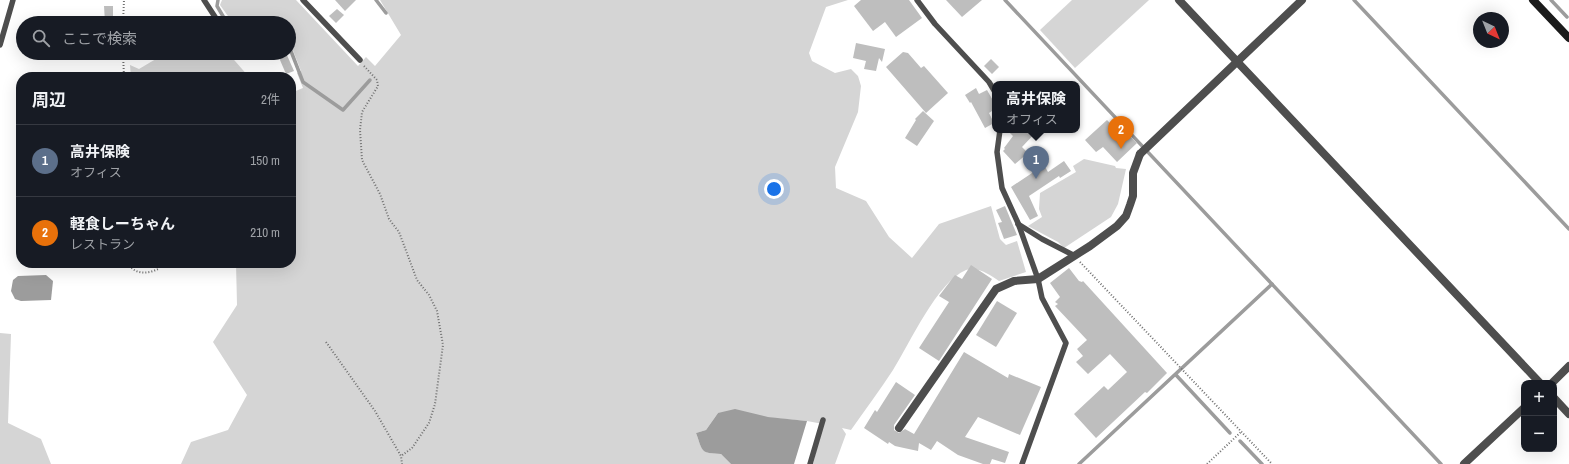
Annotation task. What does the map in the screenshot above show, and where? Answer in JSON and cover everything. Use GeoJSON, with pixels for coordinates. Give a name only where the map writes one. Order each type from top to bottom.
{"type":"FeatureCollection","features":[{"type":"Feature","properties":{"kind":"main road"},"geometry":{"type":"LineString","coordinates":[[1533,0],[1569,38]]}},
{"type":"Feature","properties":{"kind":"street"},"geometry":{"type":"LineString","coordinates":[[1179,0],[1537,380]]}},
{"type":"Feature","properties":{"kind":"street"},"geometry":{"type":"LineString","coordinates":[[900,428],[996,289],[1014,281],[1038,279],[1117,226],[1126,216],[1133,196],[1133,173],[1140,154],[1302,0]]}},
{"type":"Feature","properties":{"kind":"street"},"geometry":{"type":"LineString","coordinates":[[1555,380],[1569,366]]}},
{"type":"Feature","properties":{"kind":"street"},"geometry":{"type":"LineString","coordinates":[[1557,401],[1569,414]]}},
{"type":"Feature","properties":{"kind":"street"},"geometry":{"type":"LineString","coordinates":[[1464,464],[1521,411]]}},
{"type":"Feature","properties":{"kind":"lane"},"geometry":{"type":"LineString","coordinates":[[0,45],[13,0]]}},
{"type":"Feature","properties":{"kind":"lane"},"geometry":{"type":"LineString","coordinates":[[204,0],[214,16]]}},
{"type":"Feature","properties":{"kind":"lane"},"geometry":{"type":"LineString","coordinates":[[303,0],[360,60]]}},
{"type":"Feature","properties":{"kind":"lane"},"geometry":{"type":"LineString","coordinates":[[917,0],[935,24],[992,87]]}},
{"type":"Feature","properties":{"kind":"lane"},"geometry":{"type":"LineString","coordinates":[[1000,133],[997,152],[1002,188],[1018,223],[1038,279],[1042,298],[1066,343],[1022,464]]}},
{"type":"Feature","properties":{"kind":"lane"},"geometry":{"type":"LineString","coordinates":[[1018,223],[1042,239],[1074,256]]}},
{"type":"Feature","properties":{"kind":"lane"},"geometry":{"type":"LineString","coordinates":[[810,464],[823,420]]}},
{"type":"Feature","properties":{"kind":"path"},"geometry":{"type":"LineString","coordinates":[[123,16],[124,0]]}},
{"type":"Feature","properties":{"kind":"path"},"geometry":{"type":"LineString","coordinates":[[123,60],[124,72]]}},
{"type":"Feature","properties":{"kind":"path"},"geometry":{"type":"LineString","coordinates":[[360,60],[377,80],[378,86],[362,112],[360,130],[362,160],[380,194],[389,219],[399,232],[417,280],[429,295],[437,311],[443,345],[435,404],[429,423],[412,448],[401,456]]}},
{"type":"Feature","properties":{"kind":"path"},"geometry":{"type":"LineString","coordinates":[[1074,256],[1272,464]]}},
{"type":"Feature","properties":{"kind":"path"},"geometry":{"type":"LineString","coordinates":[[132,268],[141,273],[151,272],[158,269]]}},
{"type":"Feature","properties":{"kind":"path"},"geometry":{"type":"LineString","coordinates":[[326,342],[375,411],[401,456],[402,464]]}},
{"type":"Feature","properties":{"kind":"path"},"geometry":{"type":"LineString","coordinates":[[1207,464],[1242,431]]}},
{"type":"Feature","properties":{"kind":"shaded area"},"geometry":{"type":"Polygon","coordinates":[[[222,0],[296,0],[358,66],[366,57],[375,66],[401,35],[380,0],[848,0],[826,7],[809,53],[812,61],[835,73],[851,69],[858,76],[861,86],[858,112],[835,167],[836,188],[866,201],[889,237],[912,258],[939,224],[991,206],[1000,239],[1006,245],[1017,241],[1026,272],[999,281],[984,272],[970,269],[955,277],[945,287],[925,314],[893,370],[851,430],[842,428],[846,434],[835,464],[813,464],[823,424],[807,421],[718,413],[706,430],[696,433],[702,448],[706,452],[721,454],[731,464],[181,464],[191,442],[228,430],[247,395],[213,342],[237,305],[236,268],[296,268],[296,91],[303,88],[297,73],[301,71],[296,58],[296,16],[228,16],[220,5],[222,0]]]}},
{"type":"Feature","properties":{"kind":"shaded area"},"geometry":{"type":"Polygon","coordinates":[[[1072,0],[1149,0],[1075,68],[1040,30],[1072,0]]]}},
{"type":"Feature","properties":{"kind":"shaded area"},"geometry":{"type":"Polygon","coordinates":[[[154,60],[234,60],[245,72],[131,72],[130,65],[139,69],[154,60]]]}},
{"type":"Feature","properties":{"kind":"shaded area"},"geometry":{"type":"Polygon","coordinates":[[[1084,159],[1115,166],[1116,168],[1126,169],[1118,204],[1111,217],[1064,248],[1058,242],[1028,226],[1042,217],[1039,209],[1040,193],[1076,172],[1073,166],[1084,159]]]}},
{"type":"Feature","properties":{"kind":"shaded area"},"geometry":{"type":"Polygon","coordinates":[[[46,275],[53,281],[51,300],[21,301],[15,299],[11,291],[13,280],[18,276],[46,275]]]}},
{"type":"Feature","properties":{"kind":"shaded area"},"geometry":{"type":"Polygon","coordinates":[[[0,333],[11,334],[8,423],[41,439],[51,464],[0,464],[0,333]]]}},
{"type":"Feature","properties":{"kind":"shaded area"},"geometry":{"type":"Polygon","coordinates":[[[735,409],[768,417],[807,421],[794,464],[731,464],[721,454],[709,453],[703,450],[696,433],[706,430],[718,413],[735,409]]]}},
{"type":"Feature","properties":{"kind":"building"},"geometry":{"type":"Polygon","coordinates":[[[335,0],[356,0],[345,11],[335,0]]]}},
{"type":"Feature","properties":{"kind":"building"},"geometry":{"type":"Polygon","coordinates":[[[861,0],[909,0],[922,18],[896,37],[885,22],[873,31],[854,6],[861,0]]]}},
{"type":"Feature","properties":{"kind":"building"},"geometry":{"type":"Polygon","coordinates":[[[946,0],[982,0],[962,17],[946,0]]]}},
{"type":"Feature","properties":{"kind":"building"},"geometry":{"type":"Polygon","coordinates":[[[104,6],[113,6],[113,16],[105,16],[104,6]]]}},
{"type":"Feature","properties":{"kind":"building"},"geometry":{"type":"Polygon","coordinates":[[[337,9],[344,15],[336,23],[329,16],[337,9]]]}},
{"type":"Feature","properties":{"kind":"building"},"geometry":{"type":"Polygon","coordinates":[[[856,43],[885,49],[882,62],[879,58],[876,71],[864,69],[866,61],[853,58],[856,43]]]}},
{"type":"Feature","properties":{"kind":"building"},"geometry":{"type":"Polygon","coordinates":[[[903,52],[908,53],[921,68],[924,66],[948,93],[926,113],[886,67],[903,52]]]}},
{"type":"Feature","properties":{"kind":"building"},"geometry":{"type":"Polygon","coordinates":[[[991,59],[999,67],[992,74],[984,66],[991,59]]]}},
{"type":"Feature","properties":{"kind":"building"},"geometry":{"type":"Polygon","coordinates":[[[280,60],[289,60],[294,71],[285,72],[280,60]]]}},
{"type":"Feature","properties":{"kind":"building"},"geometry":{"type":"Polygon","coordinates":[[[976,88],[979,94],[987,90],[992,99],[992,111],[989,113],[992,119],[992,124],[985,128],[971,102],[970,103],[965,95],[976,88]]]}},
{"type":"Feature","properties":{"kind":"building"},"geometry":{"type":"Polygon","coordinates":[[[923,111],[934,121],[917,146],[905,138],[916,120],[915,119],[923,111]]]}},
{"type":"Feature","properties":{"kind":"building"},"geometry":{"type":"Polygon","coordinates":[[[1107,120],[1121,134],[1125,131],[1137,143],[1117,162],[1103,147],[1096,152],[1085,140],[1107,120]]]}},
{"type":"Feature","properties":{"kind":"building"},"geometry":{"type":"Polygon","coordinates":[[[1010,133],[1035,133],[1022,147],[1028,153],[1015,164],[1003,151],[1013,136],[1010,133]]]}},
{"type":"Feature","properties":{"kind":"building"},"geometry":{"type":"Polygon","coordinates":[[[1064,161],[1071,171],[1060,178],[1059,176],[1029,196],[1038,216],[1030,220],[1011,187],[1044,165],[1048,172],[1064,161]]]}},
{"type":"Feature","properties":{"kind":"building"},"geometry":{"type":"Polygon","coordinates":[[[1005,206],[1017,235],[1004,239],[998,223],[1002,222],[996,210],[1005,206]]]}},
{"type":"Feature","properties":{"kind":"building"},"geometry":{"type":"Polygon","coordinates":[[[971,265],[992,279],[939,361],[919,348],[949,302],[939,296],[955,275],[962,279],[971,265]]]}},
{"type":"Feature","properties":{"kind":"building"},"geometry":{"type":"Polygon","coordinates":[[[1069,268],[1079,281],[1083,281],[1167,373],[1147,393],[1145,392],[1096,438],[1074,414],[1104,386],[1108,390],[1127,372],[1110,354],[1088,374],[1076,362],[1083,356],[1077,349],[1087,340],[1055,306],[1058,304],[1055,302],[1060,297],[1050,283],[1069,268]]]}},
{"type":"Feature","properties":{"kind":"building"},"geometry":{"type":"Polygon","coordinates":[[[997,301],[1017,313],[996,347],[976,335],[997,301]]]}},
{"type":"Feature","properties":{"kind":"building"},"geometry":{"type":"Polygon","coordinates":[[[964,352],[1008,378],[1009,374],[1041,387],[1020,435],[978,417],[965,437],[1009,452],[1005,463],[992,459],[990,464],[983,464],[958,455],[937,441],[931,450],[919,443],[918,451],[895,446],[889,442],[888,444],[864,428],[875,410],[877,412],[896,382],[915,395],[894,425],[894,430],[899,433],[905,429],[914,434],[964,352]]]}},
{"type":"Feature","properties":{"kind":"waterway"},"geometry":{"type":"LineString","coordinates":[[218,0],[217,6],[223,16]]}},
{"type":"Feature","properties":{"kind":"waterway"},"geometry":{"type":"LineString","coordinates":[[376,0],[386,13]]}},
{"type":"Feature","properties":{"kind":"waterway"},"geometry":{"type":"LineString","coordinates":[[1005,0],[1441,464]]}},
{"type":"Feature","properties":{"kind":"waterway"},"geometry":{"type":"LineString","coordinates":[[1354,0],[1569,229]]}},
{"type":"Feature","properties":{"kind":"waterway"},"geometry":{"type":"LineString","coordinates":[[1551,0],[1567,17]]}},
{"type":"Feature","properties":{"kind":"waterway"},"geometry":{"type":"LineString","coordinates":[[294,60],[303,82],[343,110],[370,80]]}},
{"type":"Feature","properties":{"kind":"waterway"},"geometry":{"type":"LineString","coordinates":[[1079,464],[1272,284]]}},
{"type":"Feature","properties":{"kind":"waterway"},"geometry":{"type":"LineString","coordinates":[[1176,375],[1230,433]]}},
{"type":"Feature","properties":{"kind":"waterway"},"geometry":{"type":"LineString","coordinates":[[1240,441],[1262,464]]}},
{"type":"Feature","properties":{"kind":"place","name":"軽食しーちゃん"},"geometry":{"type":"Point","coordinates":[1121,149]}},
{"type":"Feature","properties":{"kind":"place","name":"高井保険"},"geometry":{"type":"Point","coordinates":[1036,179]}}]}
